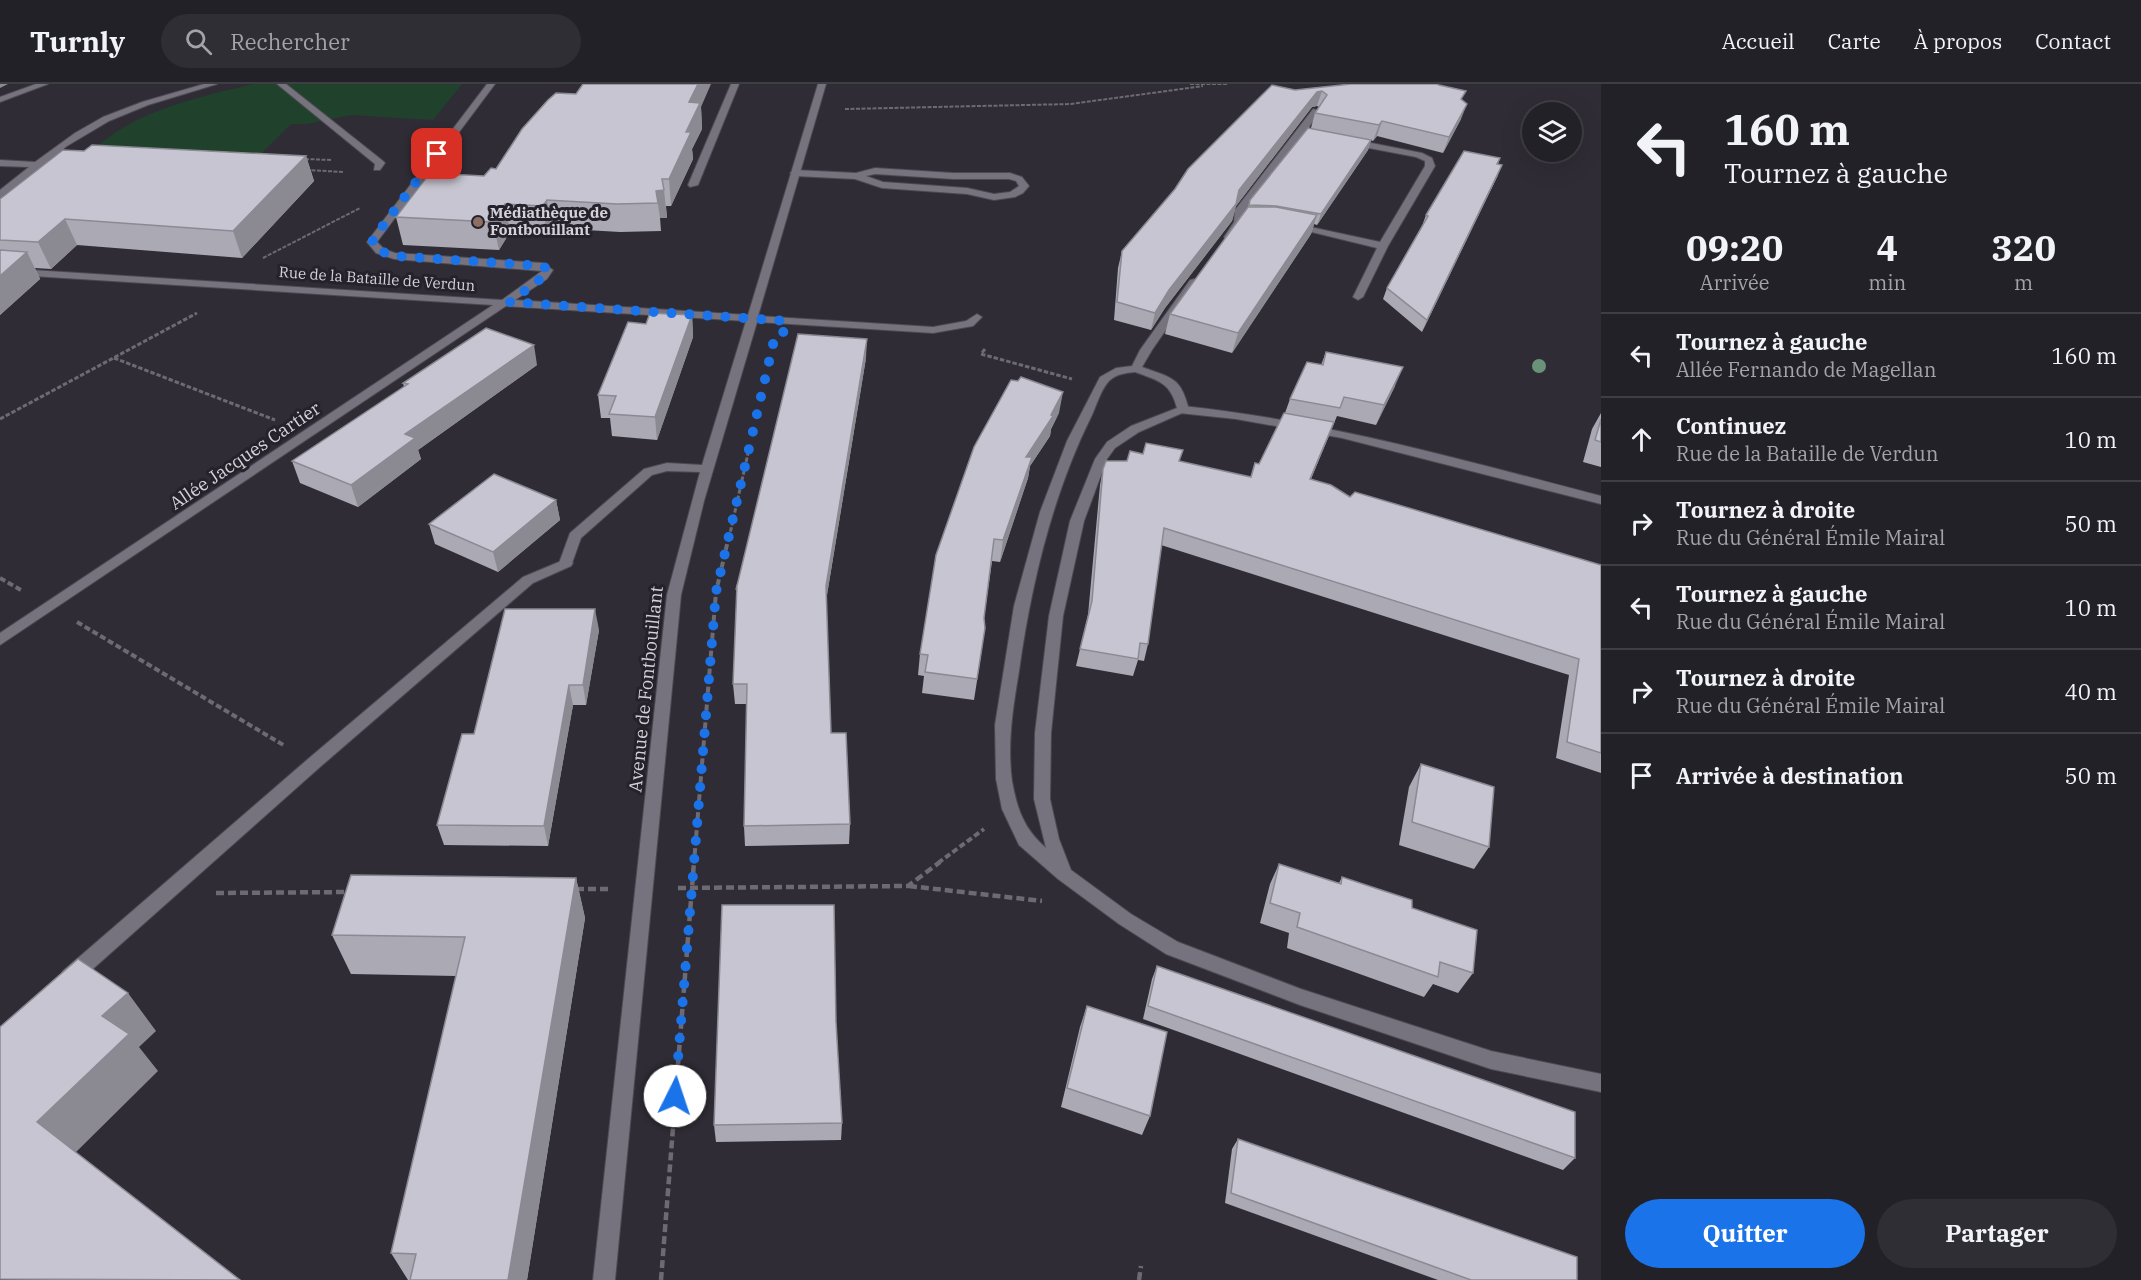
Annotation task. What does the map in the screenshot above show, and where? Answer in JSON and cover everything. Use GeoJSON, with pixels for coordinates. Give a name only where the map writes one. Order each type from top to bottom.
{"type":"FeatureCollection","features":[{"type":"Feature","properties":{"kind":"street"},"geometry":{"type":"LineString","coordinates":[[0,100],[44,84]]}},
{"type":"Feature","properties":{"kind":"street"},"geometry":{"type":"LineString","coordinates":[[0,195],[74,137],[107,119],[150,102],[213,84]]}},
{"type":"Feature","properties":{"kind":"street"},"geometry":{"type":"LineString","coordinates":[[281,84],[379,165]]}},
{"type":"Feature","properties":{"kind":"street","name":"Allée Jacques Cartier"},"geometry":{"type":"LineString","coordinates":[[0,640],[510,302],[543,277],[548,270],[543,266],[394,256],[380,251],[372,242],[491,84]]}},
{"type":"Feature","properties":{"kind":"street"},"geometry":{"type":"LineString","coordinates":[[693,185],[735,84]]}},
{"type":"Feature","properties":{"kind":"street","name":"Avenue de Fontbouillant"},"geometry":{"type":"LineString","coordinates":[[604,1280],[674,595],[708,469],[822,84]]}},
{"type":"Feature","properties":{"kind":"street"},"geometry":{"type":"LineString","coordinates":[[1220,248],[1239,222],[1239,210],[1302,132],[1316,111]]}},
{"type":"Feature","properties":{"kind":"street"},"geometry":{"type":"LineString","coordinates":[[1302,132],[1419,155],[1429,160],[1431,166],[1383,246],[1358,297]]}},
{"type":"Feature","properties":{"kind":"street"},"geometry":{"type":"LineString","coordinates":[[57,150],[74,151]]}},
{"type":"Feature","properties":{"kind":"street"},"geometry":{"type":"LineString","coordinates":[[0,163],[38,165]]}},
{"type":"Feature","properties":{"kind":"street"},"geometry":{"type":"LineString","coordinates":[[795,173],[856,176],[882,185],[967,191],[994,197],[1012,195],[1024,186],[1019,179],[1010,176],[953,176],[875,171],[856,176]]}},
{"type":"Feature","properties":{"kind":"street"},"geometry":{"type":"LineString","coordinates":[[1239,222],[1252,219]]}},
{"type":"Feature","properties":{"kind":"street"},"geometry":{"type":"LineString","coordinates":[[1282,223],[1383,246]]}},
{"type":"Feature","properties":{"kind":"street","name":"Rue de la Bataille de Verdun"},"geometry":{"type":"LineString","coordinates":[[0,271],[933,330],[951,329],[973,320]]}},
{"type":"Feature","properties":{"kind":"street"},"geometry":{"type":"LineString","coordinates":[[1136,369],[1174,307],[1201,274]]}},
{"type":"Feature","properties":{"kind":"street"},"geometry":{"type":"LineString","coordinates":[[1183,410],[1178,390],[1166,380],[1136,369],[1120,370],[1104,379],[1069,451],[1047,512],[1021,606],[1003,725],[1004,779],[1010,809],[1025,840],[1064,874],[1125,919],[1172,948],[1300,997],[1491,1060],[1601,1083]]}},
{"type":"Feature","properties":{"kind":"street"},"geometry":{"type":"LineString","coordinates":[[1064,874],[1051,839],[1042,799],[1043,733],[1056,616],[1077,521],[1101,459],[1111,444],[1135,429],[1183,410],[1235,414],[1399,448],[1601,500]]}},
{"type":"Feature","properties":{"kind":"street"},"geometry":{"type":"LineString","coordinates":[[60,986],[296,778],[528,580],[566,563],[575,536],[648,471],[667,466],[708,469]]}},
{"type":"Feature","properties":{"kind":"path"},"geometry":{"type":"LineString","coordinates":[[1190,84],[1203,86]]}},
{"type":"Feature","properties":{"kind":"path"},"geometry":{"type":"LineString","coordinates":[[839,109],[1071,104],[1227,84]]}},
{"type":"Feature","properties":{"kind":"path"},"geometry":{"type":"LineString","coordinates":[[304,159],[379,165]]}},
{"type":"Feature","properties":{"kind":"path"},"geometry":{"type":"LineString","coordinates":[[300,170],[348,173]]}},
{"type":"Feature","properties":{"kind":"path"},"geometry":{"type":"LineString","coordinates":[[973,320],[999,331],[981,354],[1100,387]]}},
{"type":"Feature","properties":{"kind":"path"},"geometry":{"type":"LineString","coordinates":[[113,358],[311,434]]}},
{"type":"Feature","properties":{"kind":"path"},"geometry":{"type":"LineString","coordinates":[[661,1280],[716,592],[750,443]]}},
{"type":"Feature","properties":{"kind":"path"},"geometry":{"type":"LineString","coordinates":[[0,578],[314,763]]}},
{"type":"Feature","properties":{"kind":"path"},"geometry":{"type":"LineString","coordinates":[[908,886],[1010,809]]}},
{"type":"Feature","properties":{"kind":"path"},"geometry":{"type":"LineString","coordinates":[[572,889],[908,886],[1053,902]]}},
{"type":"Feature","properties":{"kind":"path"},"geometry":{"type":"LineString","coordinates":[[164,894],[356,892]]}},
{"type":"Feature","properties":{"kind":"path"},"geometry":{"type":"LineString","coordinates":[[1139,1280],[1141,1266]]}},
{"type":"Feature","properties":{"kind":"green space"},"geometry":{"type":"Polygon","coordinates":[[[253,84],[462,84],[433,120],[351,115],[307,124],[291,124],[261,154],[99,145],[133,122],[152,113],[253,84]]]}},
{"type":"Feature","properties":{"kind":"building"},"geometry":{"type":"Polygon","coordinates":[[[583,84],[698,84],[689,102],[700,103],[686,132],[691,132],[669,179],[662,179],[664,190],[656,191],[658,203],[617,204],[547,200],[543,206],[505,204],[493,222],[396,217],[430,173],[484,176],[491,168],[496,169],[522,129],[548,100],[556,93],[576,94],[583,84]]]}},
{"type":"Feature","properties":{"kind":"building"},"geometry":{"type":"Polygon","coordinates":[[[1351,84],[1437,84],[1466,91],[1461,99],[1467,104],[1449,137],[1382,121],[1379,125],[1315,113],[1327,95],[1322,91],[1317,92],[1239,190],[1236,204],[1169,290],[1155,313],[1117,302],[1122,251],[1175,189],[1188,169],[1272,85],[1295,90],[1351,84]]]}},
{"type":"Feature","properties":{"kind":"building"},"geometry":{"type":"Polygon","coordinates":[[[1308,128],[1371,140],[1321,214],[1276,206],[1249,205],[1250,200],[1308,128]]]}},
{"type":"Feature","properties":{"kind":"building"},"geometry":{"type":"Polygon","coordinates":[[[92,145],[306,156],[233,231],[65,219],[38,242],[0,240],[0,199],[63,150],[84,151],[92,145]]]}},
{"type":"Feature","properties":{"kind":"building"},"geometry":{"type":"Polygon","coordinates":[[[1464,151],[1500,158],[1497,164],[1502,165],[1427,320],[1387,288],[1464,151]]]}},
{"type":"Feature","properties":{"kind":"building"},"geometry":{"type":"Polygon","coordinates":[[[1248,207],[1276,207],[1317,215],[1238,333],[1170,314],[1248,207]]]}},
{"type":"Feature","properties":{"kind":"building"},"geometry":{"type":"Polygon","coordinates":[[[0,250],[27,252],[0,276],[0,250]]]}},
{"type":"Feature","properties":{"kind":"building"},"geometry":{"type":"Polygon","coordinates":[[[650,313],[692,315],[655,417],[609,414],[616,396],[598,395],[628,322],[646,324],[650,313]]]}},
{"type":"Feature","properties":{"kind":"building"},"geometry":{"type":"Polygon","coordinates":[[[486,328],[534,345],[405,434],[415,438],[351,485],[292,461],[408,384],[403,383],[486,328]]]}},
{"type":"Feature","properties":{"kind":"building"},"geometry":{"type":"Polygon","coordinates":[[[798,334],[867,339],[826,586],[831,733],[846,733],[850,824],[744,826],[747,684],[733,684],[737,586],[798,334]]]}},
{"type":"Feature","properties":{"kind":"building"},"geometry":{"type":"Polygon","coordinates":[[[1326,352],[1403,367],[1384,405],[1344,397],[1340,408],[1290,399],[1307,362],[1323,365],[1326,352]]]}},
{"type":"Feature","properties":{"kind":"building"},"geometry":{"type":"Polygon","coordinates":[[[1021,377],[1063,392],[1051,415],[1053,416],[1026,457],[1032,457],[1003,540],[994,539],[977,679],[925,672],[928,655],[920,654],[936,555],[974,447],[1011,380],[1018,381],[1021,377]]]}},
{"type":"Feature","properties":{"kind":"building"},"geometry":{"type":"Polygon","coordinates":[[[1284,413],[1334,422],[1310,479],[1331,485],[1350,497],[1355,492],[1601,565],[1601,753],[1567,742],[1579,659],[1164,528],[1148,644],[1140,643],[1138,659],[1080,649],[1092,601],[1103,469],[1106,461],[1127,461],[1130,451],[1143,454],[1146,443],[1183,450],[1179,461],[1251,477],[1255,463],[1259,464],[1284,413]]]}},
{"type":"Feature","properties":{"kind":"building"},"geometry":{"type":"Polygon","coordinates":[[[1601,419],[1601,442],[1595,440],[1601,419]]]}},
{"type":"Feature","properties":{"kind":"building"},"geometry":{"type":"Polygon","coordinates":[[[494,474],[556,500],[493,552],[429,524],[494,474]]]}},
{"type":"Feature","properties":{"kind":"building"},"geometry":{"type":"Polygon","coordinates":[[[505,609],[595,609],[583,685],[569,685],[544,826],[437,825],[462,734],[474,734],[505,609]]]}},
{"type":"Feature","properties":{"kind":"building"},"geometry":{"type":"Polygon","coordinates":[[[1421,764],[1494,787],[1489,847],[1412,822],[1421,764]]]}},
{"type":"Feature","properties":{"kind":"building"},"geometry":{"type":"Polygon","coordinates":[[[1279,864],[1341,884],[1342,877],[1412,900],[1412,908],[1477,930],[1473,973],[1440,962],[1438,977],[1297,927],[1300,913],[1270,903],[1279,864]]]}},
{"type":"Feature","properties":{"kind":"building"},"geometry":{"type":"Polygon","coordinates":[[[351,875],[576,878],[508,1280],[410,1280],[416,1254],[391,1253],[465,937],[332,935],[351,875]]]}},
{"type":"Feature","properties":{"kind":"building"},"geometry":{"type":"Polygon","coordinates":[[[722,905],[834,905],[836,1022],[842,1123],[714,1125],[722,905]]]}},
{"type":"Feature","properties":{"kind":"building"},"geometry":{"type":"Polygon","coordinates":[[[78,959],[128,993],[102,1016],[129,1034],[37,1122],[240,1280],[0,1279],[0,1027],[78,959]]]}},
{"type":"Feature","properties":{"kind":"building"},"geometry":{"type":"Polygon","coordinates":[[[1157,966],[1575,1112],[1575,1158],[1148,1006],[1157,966]]]}},
{"type":"Feature","properties":{"kind":"building"},"geometry":{"type":"Polygon","coordinates":[[[1087,1006],[1167,1032],[1150,1116],[1067,1088],[1087,1006]]]}},
{"type":"Feature","properties":{"kind":"building"},"geometry":{"type":"Polygon","coordinates":[[[1238,1139],[1577,1257],[1577,1280],[1471,1280],[1231,1193],[1238,1139]]]}},
{"type":"Feature","properties":{"kind":"place","name":"Médiathèque de Fontbouillant"},"geometry":{"type":"Point","coordinates":[478,222]}},
{"type":"Feature","properties":{"kind":"route"},"geometry":{"type":"LineString","coordinates":[[437,154],[372,242],[380,251],[394,256],[543,266],[548,270],[543,277],[510,302],[786,321],[782,337],[774,340],[716,592],[675,1096]]}}]}
